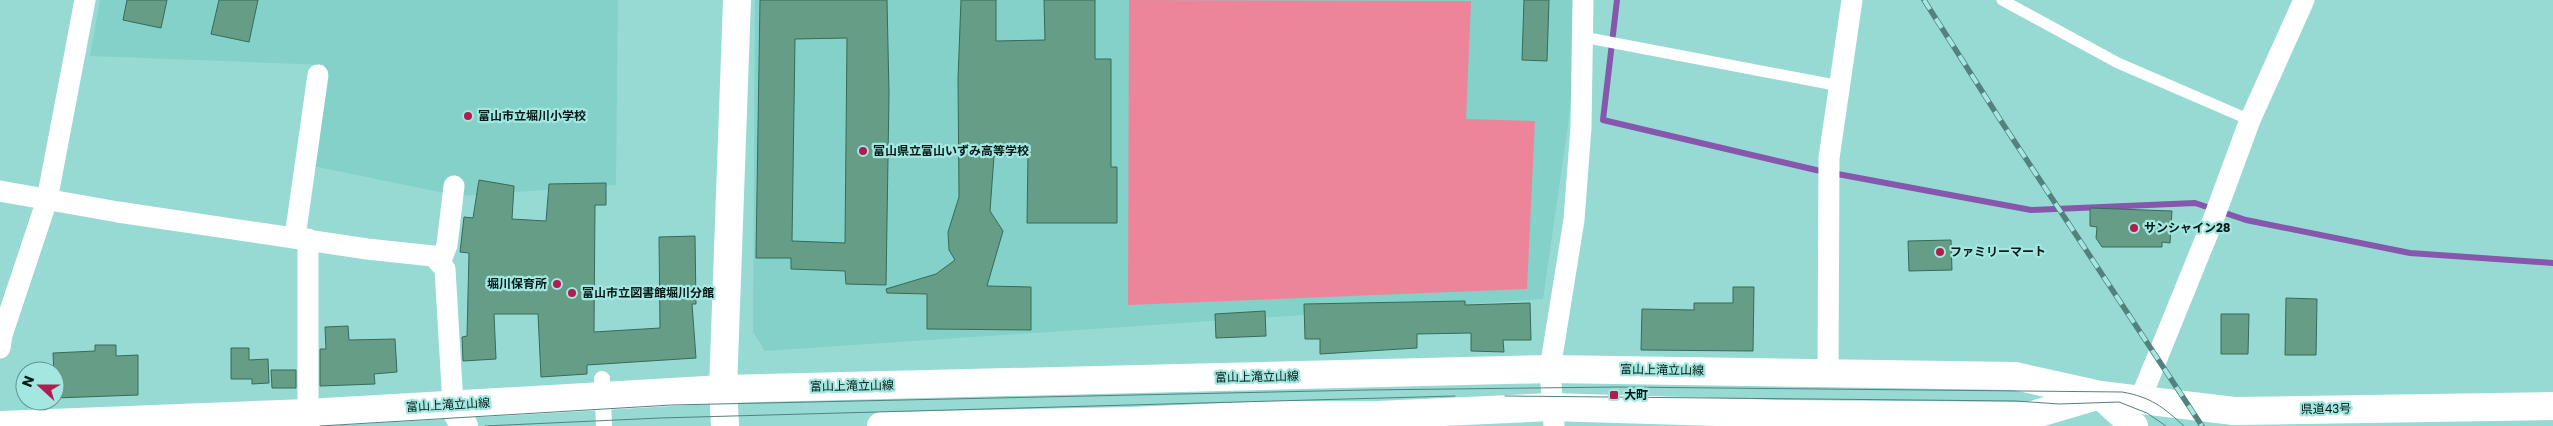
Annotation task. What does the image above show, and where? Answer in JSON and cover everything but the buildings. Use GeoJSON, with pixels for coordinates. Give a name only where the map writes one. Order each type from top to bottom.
{"type":"FeatureCollection","features":[{"type":"Feature","properties":{"kind":"main road"},"geometry":{"type":"LineString","coordinates":[[725,426],[723,389],[737,0]]}},
{"type":"Feature","properties":{"kind":"main road","name":"富山上滝立山線"},"geometry":{"type":"LineString","coordinates":[[0,425],[308,413],[459,416],[723,389],[1550,369],[2015,376],[2100,395]]}},
{"type":"Feature","properties":{"kind":"main road"},"geometry":{"type":"LineString","coordinates":[[881,426],[1131,421],[1275,421],[1378,415],[2018,421],[2100,395],[2134,426]]}},
{"type":"Feature","properties":{"kind":"main road","name":"県道43号"},"geometry":{"type":"LineString","coordinates":[[2100,395],[2234,411],[2553,406]]}},
{"type":"Feature","properties":{"kind":"street"},"geometry":{"type":"LineString","coordinates":[[1,339],[47,200],[85,0]]}},
{"type":"Feature","properties":{"kind":"street"},"geometry":{"type":"LineString","coordinates":[[1553,416],[1550,369],[1574,220],[1581,127],[1583,0]]}},
{"type":"Feature","properties":{"kind":"street"},"geometry":{"type":"LineString","coordinates":[[1828,373],[1829,158],[1852,0]]}},
{"type":"Feature","properties":{"kind":"street"},"geometry":{"type":"LineString","coordinates":[[2140,400],[2212,223],[2250,120],[2304,0]]}},
{"type":"Feature","properties":{"kind":"street"},"geometry":{"type":"LineString","coordinates":[[308,413],[302,238],[318,75]]}},
{"type":"Feature","properties":{"kind":"street"},"geometry":{"type":"LineString","coordinates":[[440,263],[447,245],[454,186]]}},
{"type":"Feature","properties":{"kind":"street"},"geometry":{"type":"LineString","coordinates":[[0,191],[47,200],[367,249],[433,256],[445,269],[459,416]]}},
{"type":"Feature","properties":{"kind":"street"},"geometry":{"type":"LineString","coordinates":[[602,379],[604,426]]}},
{"type":"Feature","properties":{"kind":"lane"},"geometry":{"type":"LineString","coordinates":[[2002,0],[2118,63],[2250,120]]}},
{"type":"Feature","properties":{"kind":"lane"},"geometry":{"type":"LineString","coordinates":[[1583,37],[1840,86]]}},
{"type":"Feature","properties":{"kind":"shaded area","name":"富山市立堀川小学校"},"geometry":{"type":"Polygon","coordinates":[[[100,0],[618,0],[616,185],[459,196],[313,166],[325,65],[90,56],[100,0]]]}},
{"type":"Feature","properties":{"kind":"shaded area"},"geometry":{"type":"Polygon","coordinates":[[[755,0],[1576,0],[1575,64],[1543,299],[765,351],[753,332],[755,0]]]}},
{"type":"Feature","properties":{"kind":"shaded area"},"geometry":{"type":"Polygon","coordinates":[[[1129,0],[1471,1],[1466,119],[1535,121],[1527,289],[1128,305],[1129,0]]]}},
{"type":"Feature","properties":{"kind":"waterway"},"geometry":{"type":"LineString","coordinates":[[1617,0],[1603,120],[1816,170],[2031,210],[2195,203],[2246,220],[2410,253],[2553,263]]}},
{"type":"Feature","properties":{"kind":"tram line"},"geometry":{"type":"LineString","coordinates":[[320,426],[671,405],[1366,390],[1618,387],[2122,392],[2149,400],[2170,413],[2184,426]]}},
{"type":"Feature","properties":{"kind":"tram line"},"geometry":{"type":"LineString","coordinates":[[485,426],[660,418],[1455,396]]}},
{"type":"Feature","properties":{"kind":"tram line"},"geometry":{"type":"LineString","coordinates":[[1505,396],[2016,401],[2059,404],[2119,402],[2147,413],[2166,426]]}},
{"type":"Feature","properties":{"kind":"railway"},"geometry":{"type":"LineString","coordinates":[[1924,0],[2001,121],[2202,426]]}},
{"type":"Feature","properties":{"kind":"place","name":"富山市立堀川小学校"},"geometry":{"type":"Point","coordinates":[468,116]}},
{"type":"Feature","properties":{"kind":"place","name":"富山県立富山いずみ高等学校"},"geometry":{"type":"Point","coordinates":[863,151]}},
{"type":"Feature","properties":{"kind":"place","name":"サンシャイン28"},"geometry":{"type":"Point","coordinates":[2134,228]}},
{"type":"Feature","properties":{"kind":"place","name":"ファミリーマート"},"geometry":{"type":"Point","coordinates":[1940,252]}},
{"type":"Feature","properties":{"kind":"place","name":"堀川保育所"},"geometry":{"type":"Point","coordinates":[557,284]}},
{"type":"Feature","properties":{"kind":"place","name":"富山市立図書館堀川分館"},"geometry":{"type":"Point","coordinates":[572,293]}},
{"type":"Feature","properties":{"kind":"place","name":"大町"},"geometry":{"type":"Point","coordinates":[1614,395]}}]}
